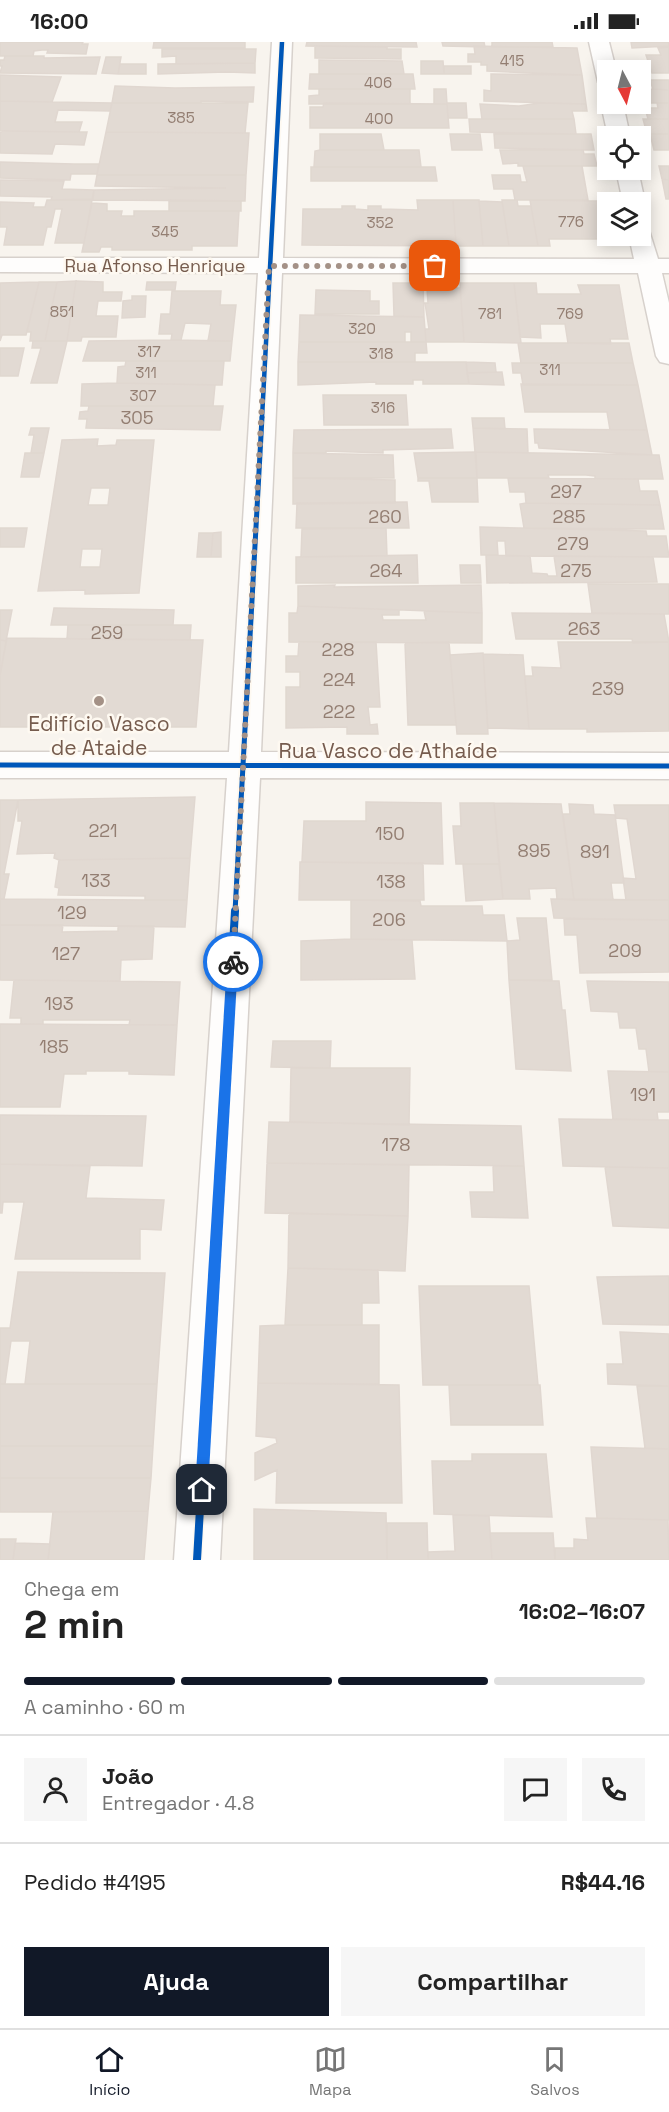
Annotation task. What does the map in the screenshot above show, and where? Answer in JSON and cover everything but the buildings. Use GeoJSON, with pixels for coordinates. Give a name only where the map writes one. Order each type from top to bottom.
{"type":"FeatureCollection","features":[{"type":"Feature","properties":{"kind":"street"},"geometry":{"type":"LineString","coordinates":[[197,1560],[244,766],[282,42]]}},
{"type":"Feature","properties":{"kind":"street"},"geometry":{"type":"LineString","coordinates":[[599,42],[603,60]]}},
{"type":"Feature","properties":{"kind":"street"},"geometry":{"type":"LineString","coordinates":[[647,246],[658,266],[669,356]]}},
{"type":"Feature","properties":{"kind":"street","name":"Rua Afonso Henrique"},"geometry":{"type":"LineString","coordinates":[[0,265],[658,266]]}},
{"type":"Feature","properties":{"kind":"street","name":"Rua Vasco de Athaíde"},"geometry":{"type":"LineString","coordinates":[[0,765],[669,766]]}},
{"type":"Feature","properties":{"kind":"cycle path"},"geometry":{"type":"LineString","coordinates":[[197,1560],[244,767],[282,42]]}},
{"type":"Feature","properties":{"kind":"cycle path"},"geometry":{"type":"LineString","coordinates":[[0,765],[669,766]]}},
{"type":"Feature","properties":{"kind":"way so far"},"geometry":{"type":"LineString","coordinates":[[233,962],[269,266],[435,266]]}},
{"type":"Feature","properties":{"kind":"place","name":"Edifício Vasco de Ataide"},"geometry":{"type":"Point","coordinates":[99,701]}},
{"type":"Feature","properties":{"kind":"route"},"geometry":{"type":"LineString","coordinates":[[202,1490],[233,962]]}}]}
